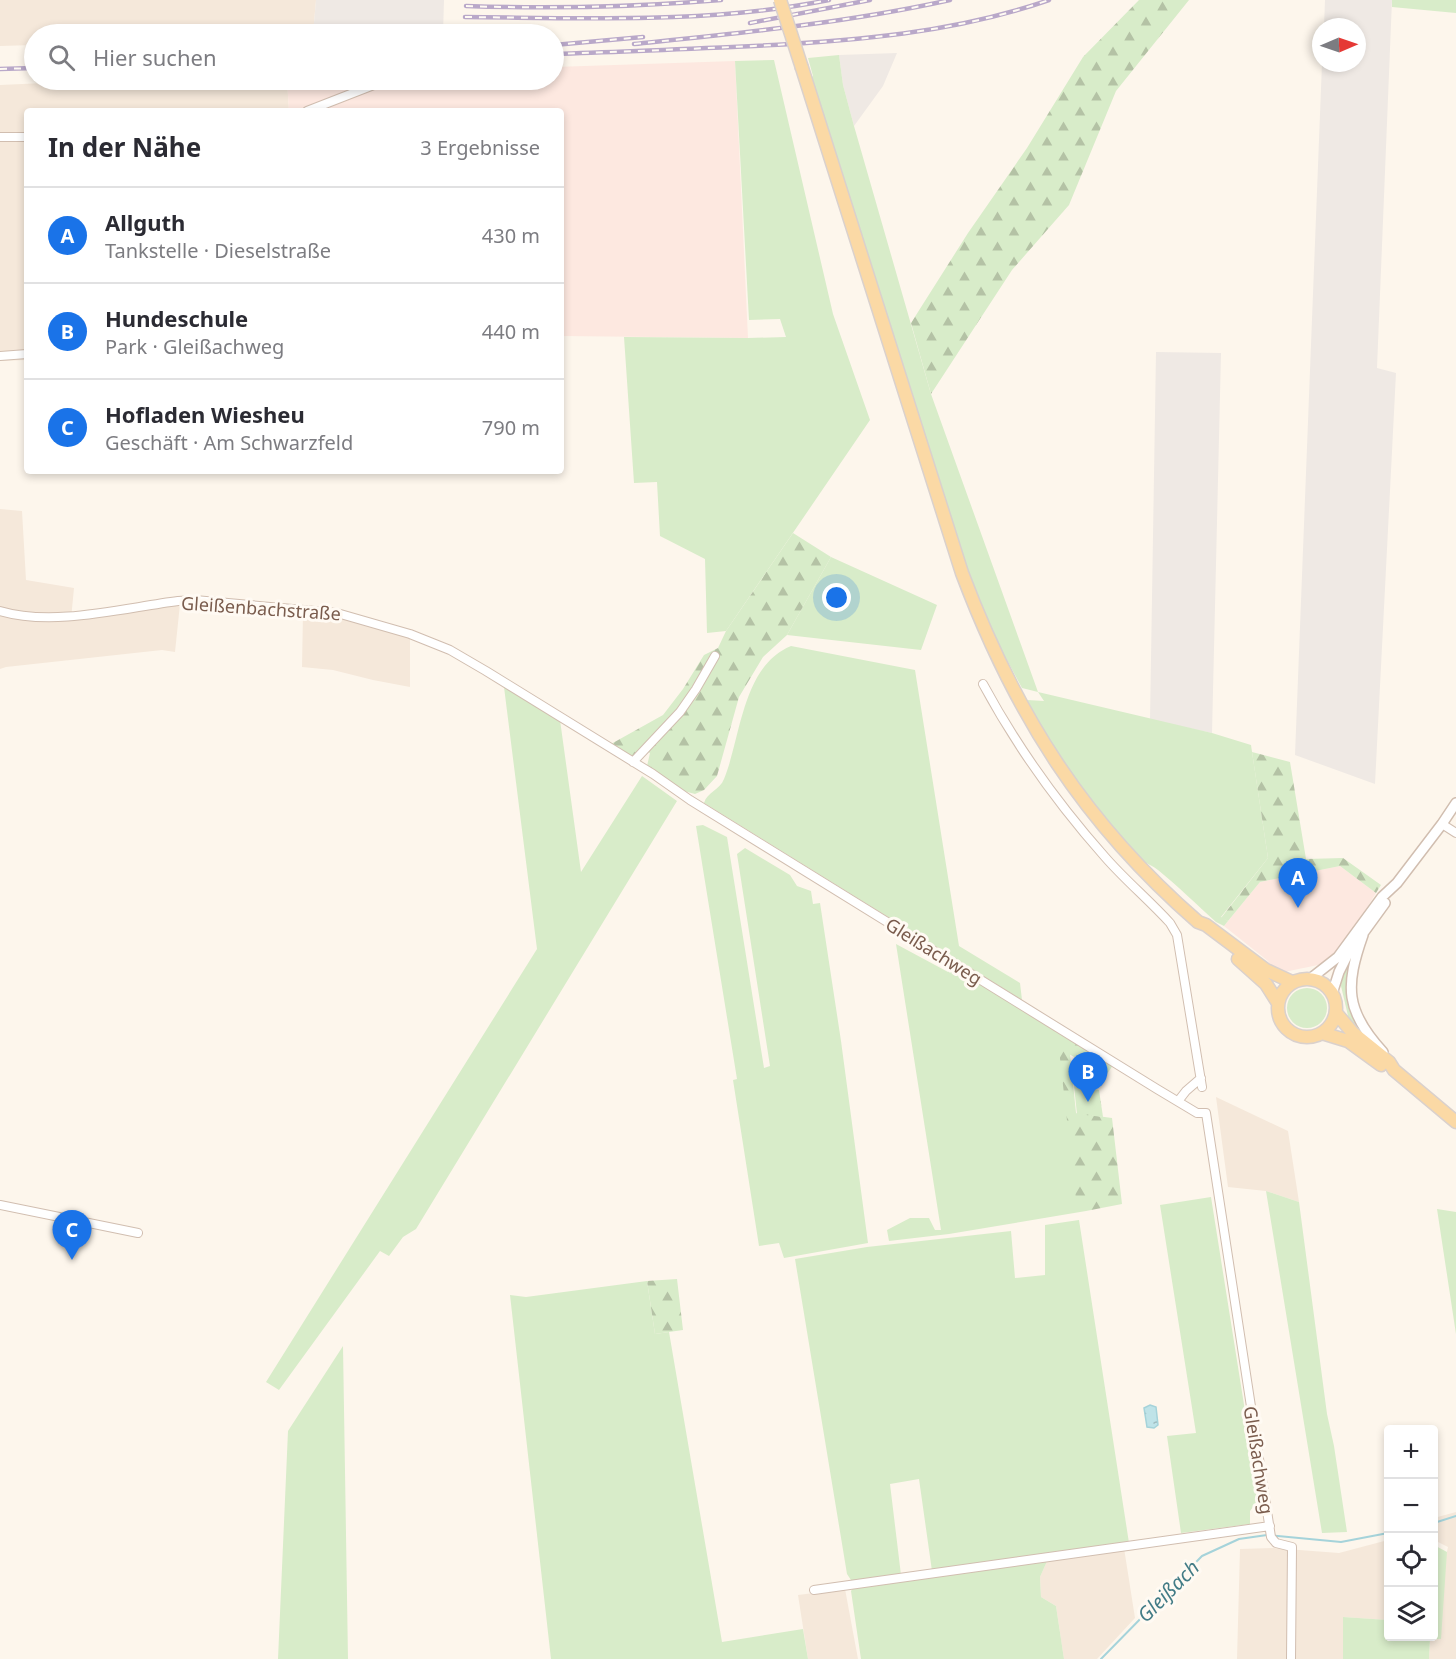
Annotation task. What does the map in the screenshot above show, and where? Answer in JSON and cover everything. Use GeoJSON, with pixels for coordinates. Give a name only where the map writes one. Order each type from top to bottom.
{"type":"FeatureCollection","features":[{"type":"Feature","properties":{"kind":"main road"},"geometry":{"type":"LineString","coordinates":[[780,0],[954,552],[983,630],[1003,672],[1059,768],[1093,814],[1148,875],[1198,922],[1203,931],[1261,979],[1278,1003]]}},
{"type":"Feature","properties":{"kind":"main road"},"geometry":{"type":"LineString","coordinates":[[1198,922],[1206,925],[1266,970],[1292,982],[1310,979],[1327,986],[1336,1003],[1335,1013],[1331,1024],[1322,1033],[1312,1037],[1300,1036],[1290,1032],[1282,1024],[1278,1014],[1278,1003],[1281,994],[1292,982]]}},
{"type":"Feature","properties":{"kind":"main road"},"geometry":{"type":"LineString","coordinates":[[1335,1013],[1353,1033],[1456,1122]]}},
{"type":"Feature","properties":{"kind":"main road"},"geometry":{"type":"LineString","coordinates":[[1322,1033],[1348,1041],[1385,1067],[1392,1066]]}},
{"type":"Feature","properties":{"kind":"street"},"geometry":{"type":"LineString","coordinates":[[315,108],[361,90]]}},
{"type":"Feature","properties":{"kind":"street"},"geometry":{"type":"LineString","coordinates":[[0,137],[24,137]]}},
{"type":"Feature","properties":{"kind":"street"},"geometry":{"type":"LineString","coordinates":[[0,356],[24,354]]}},
{"type":"Feature","properties":{"kind":"street","name":"Gleißenbachstraße"},"geometry":{"type":"LineString","coordinates":[[0,611],[17,616],[70,616],[195,600],[349,615],[410,634],[450,650],[633,762],[690,800]]}},
{"type":"Feature","properties":{"kind":"street"},"geometry":{"type":"LineString","coordinates":[[633,762],[680,712],[715,656]]}},
{"type":"Feature","properties":{"kind":"street"},"geometry":{"type":"LineString","coordinates":[[983,684],[1020,750],[1042,779],[1105,858],[1170,923],[1177,935],[1202,1087]]}},
{"type":"Feature","properties":{"kind":"street","name":"Gleißachweg"},"geometry":{"type":"LineString","coordinates":[[690,800],[1139,1078],[1179,1100],[1197,1113],[1206,1113],[1208,1121],[1270,1532],[814,1590]]}},
{"type":"Feature","properties":{"kind":"street"},"geometry":{"type":"LineString","coordinates":[[1332,994],[1347,954],[1363,935],[1397,883],[1456,803]]}},
{"type":"Feature","properties":{"kind":"street"},"geometry":{"type":"LineString","coordinates":[[1442,824],[1456,833]]}},
{"type":"Feature","properties":{"kind":"street"},"geometry":{"type":"LineString","coordinates":[[1310,979],[1338,957],[1382,897],[1397,883]]}},
{"type":"Feature","properties":{"kind":"street"},"geometry":{"type":"LineString","coordinates":[[1363,935],[1351,974],[1353,1006],[1370,1038],[1387,1055],[1392,1066]]}},
{"type":"Feature","properties":{"kind":"street"},"geometry":{"type":"LineString","coordinates":[[1179,1100],[1201,1078]]}},
{"type":"Feature","properties":{"kind":"street"},"geometry":{"type":"LineString","coordinates":[[0,1205],[138,1233]]}},
{"type":"Feature","properties":{"kind":"street"},"geometry":{"type":"LineString","coordinates":[[1270,1532],[1276,1543],[1292,1547],[1291,1659]]}},
{"type":"Feature","properties":{"kind":"shaded area"},"geometry":{"type":"Polygon","coordinates":[[[0,0],[316,0],[314,24],[24,24],[24,45],[0,46],[0,0]]]}},
{"type":"Feature","properties":{"kind":"shaded area"},"geometry":{"type":"Polygon","coordinates":[[[316,0],[444,0],[443,24],[314,24],[316,0]]]}},
{"type":"Feature","properties":{"kind":"shaded area"},"geometry":{"type":"Polygon","coordinates":[[[1325,0],[1392,0],[1377,368],[1396,373],[1375,784],[1295,755],[1322,72],[1366,72],[1366,18],[1324,18],[1325,0]]]}},
{"type":"Feature","properties":{"kind":"shaded area"},"geometry":{"type":"Polygon","coordinates":[[[897,53],[883,86],[854,126],[843,85],[839,55],[897,53]]]}},
{"type":"Feature","properties":{"kind":"shaded area"},"geometry":{"type":"Polygon","coordinates":[[[735,61],[748,338],[564,336],[564,108],[289,108],[288,90],[564,90],[564,67],[735,61]]]}},
{"type":"Feature","properties":{"kind":"shaded area"},"geometry":{"type":"Polygon","coordinates":[[[24,84],[24,90],[288,90],[289,108],[24,108],[24,360],[0,361],[0,85],[24,84]]]}},
{"type":"Feature","properties":{"kind":"shaded area"},"geometry":{"type":"Polygon","coordinates":[[[1156,352],[1221,353],[1212,733],[1150,720],[1156,352]]]}},
{"type":"Feature","properties":{"kind":"shaded area"},"geometry":{"type":"Polygon","coordinates":[[[0,509],[22,511],[26,580],[74,588],[71,619],[180,604],[175,652],[162,650],[0,669],[0,509]]]}},
{"type":"Feature","properties":{"kind":"shaded area"},"geometry":{"type":"Polygon","coordinates":[[[303,613],[348,619],[410,638],[410,687],[333,670],[302,667],[303,613]]]}},
{"type":"Feature","properties":{"kind":"shaded area"},"geometry":{"type":"Polygon","coordinates":[[[1340,866],[1376,893],[1344,945],[1333,958],[1323,964],[1284,972],[1271,966],[1268,961],[1224,926],[1260,882],[1340,866]]]}},
{"type":"Feature","properties":{"kind":"shaded area"},"geometry":{"type":"Polygon","coordinates":[[[1216,1097],[1288,1131],[1299,1202],[1266,1191],[1228,1187],[1216,1097]]]}},
{"type":"Feature","properties":{"kind":"shaded area"},"geometry":{"type":"Polygon","coordinates":[[[1456,1512],[1456,1659],[1429,1659],[1430,1641],[1440,1639],[1445,1560],[1448,1547],[1438,1542],[1438,1517],[1456,1512]]]}},
{"type":"Feature","properties":{"kind":"shaded area"},"geometry":{"type":"Polygon","coordinates":[[[1384,1541],[1384,1620],[1343,1617],[1343,1659],[1237,1659],[1240,1549],[1273,1548],[1339,1553],[1384,1541]]]}},
{"type":"Feature","properties":{"kind":"shaded area"},"geometry":{"type":"Polygon","coordinates":[[[1124,1548],[1135,1618],[1097,1659],[1064,1659],[1056,1606],[1041,1597],[1040,1577],[1048,1559],[1124,1548]]]}},
{"type":"Feature","properties":{"kind":"shaded area"},"geometry":{"type":"Polygon","coordinates":[[[845,1589],[858,1659],[808,1659],[798,1595],[845,1589]]]}},
{"type":"Feature","properties":{"kind":"green space"},"geometry":{"type":"Polygon","coordinates":[[[1139,0],[1189,0],[1116,91],[1069,205],[1012,270],[931,394],[911,323],[968,233],[1027,148],[1083,57],[1139,0]]]}},
{"type":"Feature","properties":{"kind":"green space"},"geometry":{"type":"Polygon","coordinates":[[[1392,0],[1456,0],[1456,13],[1392,7],[1392,0]]]}},
{"type":"Feature","properties":{"kind":"green space"},"geometry":{"type":"Polygon","coordinates":[[[839,55],[843,85],[854,126],[931,394],[1038,692],[1022,688],[989,627],[967,571],[854,218],[808,58],[839,55]]]}},
{"type":"Feature","properties":{"kind":"green space"},"geometry":{"type":"Polygon","coordinates":[[[774,60],[833,314],[870,420],[726,631],[707,633],[705,559],[660,536],[657,482],[634,483],[624,337],[786,337],[780,319],[749,320],[735,61],[774,60]]]}},
{"type":"Feature","properties":{"kind":"green space"},"geometry":{"type":"Polygon","coordinates":[[[793,533],[831,557],[787,635],[763,657],[739,697],[717,776],[704,790],[695,794],[680,790],[647,766],[650,753],[643,749],[633,757],[611,744],[663,715],[683,689],[704,655],[718,648],[726,631],[793,533]]]}},
{"type":"Feature","properties":{"kind":"green space"},"geometry":{"type":"Polygon","coordinates":[[[831,557],[937,605],[921,650],[787,635],[831,557]]]}},
{"type":"Feature","properties":{"kind":"green space"},"geometry":{"type":"Polygon","coordinates":[[[791,646],[915,670],[959,946],[1020,983],[1022,1000],[704,803],[724,779],[746,705],[762,669],[775,656],[791,646]]]}},
{"type":"Feature","properties":{"kind":"green space"},"geometry":{"type":"Polygon","coordinates":[[[504,687],[560,720],[581,872],[642,776],[677,801],[416,1229],[403,1237],[389,1256],[380,1251],[279,1390],[266,1382],[537,949],[504,687]]]}},
{"type":"Feature","properties":{"kind":"green space"},"geometry":{"type":"Polygon","coordinates":[[[1038,692],[1212,733],[1251,745],[1268,858],[1221,917],[1228,921],[1224,926],[1216,922],[1158,870],[1142,860],[1108,824],[1064,764],[1027,700],[1044,701],[1038,692]]]}},
{"type":"Feature","properties":{"kind":"green space"},"geometry":{"type":"Polygon","coordinates":[[[1252,752],[1290,762],[1306,859],[1343,858],[1381,885],[1376,893],[1340,866],[1260,882],[1228,921],[1221,918],[1268,858],[1252,752]]]}},
{"type":"Feature","properties":{"kind":"green space"},"geometry":{"type":"Polygon","coordinates":[[[703,825],[727,837],[764,1068],[770,1066],[737,854],[745,848],[790,875],[797,886],[811,891],[813,904],[820,903],[868,1243],[784,1258],[779,1243],[759,1246],[733,1080],[737,1079],[696,826],[703,825]]]}},
{"type":"Feature","properties":{"kind":"green space"},"geometry":{"type":"Polygon","coordinates":[[[896,944],[948,972],[946,961],[1113,1065],[1107,1074],[1070,1054],[1086,1211],[949,1234],[889,1241],[887,1230],[910,1218],[929,1218],[935,1230],[941,1230],[896,944]]]}},
{"type":"Feature","properties":{"kind":"green space"},"geometry":{"type":"Polygon","coordinates":[[[1352,954],[1347,986],[1366,1038],[1349,1020],[1341,986],[1342,975],[1352,954]]]}},
{"type":"Feature","properties":{"kind":"green space"},"geometry":{"type":"Polygon","coordinates":[[[1307,988],[1315,989],[1321,994],[1326,1000],[1326,1016],[1321,1022],[1315,1027],[1307,1028],[1299,1027],[1293,1022],[1288,1016],[1287,1008],[1288,1000],[1293,994],[1299,989],[1307,988]]]}},
{"type":"Feature","properties":{"kind":"green space"},"geometry":{"type":"Polygon","coordinates":[[[1057,1032],[1111,1066],[1105,1075],[1069,1054],[1075,1113],[1112,1118],[1122,1204],[1086,1211],[1077,1209],[1057,1032]]]}},
{"type":"Feature","properties":{"kind":"green space"},"geometry":{"type":"Polygon","coordinates":[[[1074,1086],[1099,1090],[1103,1117],[1077,1114],[1074,1086]]]}},
{"type":"Feature","properties":{"kind":"green space"},"geometry":{"type":"Polygon","coordinates":[[[1266,1191],[1299,1202],[1327,1414],[1347,1532],[1322,1533],[1266,1191]]]}},
{"type":"Feature","properties":{"kind":"green space"},"geometry":{"type":"Polygon","coordinates":[[[1211,1197],[1259,1499],[1250,1511],[1250,1524],[1181,1533],[1167,1436],[1196,1433],[1160,1205],[1211,1197]]]}},
{"type":"Feature","properties":{"kind":"green space"},"geometry":{"type":"Polygon","coordinates":[[[1437,1209],[1456,1212],[1456,1334],[1437,1209]]]}},
{"type":"Feature","properties":{"kind":"green space"},"geometry":{"type":"Polygon","coordinates":[[[1079,1220],[1129,1543],[932,1571],[919,1479],[890,1484],[901,1575],[851,1580],[847,1574],[795,1259],[867,1247],[1011,1231],[1015,1278],[1045,1275],[1045,1225],[1079,1220]]]}},
{"type":"Feature","properties":{"kind":"green space"},"geometry":{"type":"Polygon","coordinates":[[[677,1279],[683,1330],[655,1334],[647,1281],[677,1279]]]}},
{"type":"Feature","properties":{"kind":"green space"},"geometry":{"type":"Polygon","coordinates":[[[647,1281],[655,1334],[669,1332],[722,1642],[803,1629],[808,1659],[551,1659],[510,1295],[526,1297],[647,1281]]]}},
{"type":"Feature","properties":{"kind":"green space"},"geometry":{"type":"Polygon","coordinates":[[[343,1346],[348,1659],[278,1659],[288,1431],[343,1346]]]}},
{"type":"Feature","properties":{"kind":"green space"},"geometry":{"type":"Polygon","coordinates":[[[1438,1547],[1447,1552],[1441,1639],[1438,1639],[1438,1547]]]}},
{"type":"Feature","properties":{"kind":"green space"},"geometry":{"type":"Polygon","coordinates":[[[1048,1559],[1040,1577],[1041,1597],[1056,1606],[1064,1659],[861,1659],[851,1591],[853,1588],[1048,1559]]]}},
{"type":"Feature","properties":{"kind":"green space"},"geometry":{"type":"Polygon","coordinates":[[[1343,1617],[1384,1620],[1384,1641],[1430,1641],[1429,1659],[1343,1659],[1343,1617]]]}},
{"type":"Feature","properties":{"kind":"water"},"geometry":{"type":"Polygon","coordinates":[[[1150,1405],[1156,1407],[1158,1425],[1154,1428],[1147,1427],[1144,1408],[1150,1405]]]}},
{"type":"Feature","properties":{"kind":"waterway","name":"Gleißach"},"geometry":{"type":"LineString","coordinates":[[1438,1522],[1456,1516]]}},
{"type":"Feature","properties":{"kind":"waterway","name":"Gleißach"},"geometry":{"type":"LineString","coordinates":[[1101,1659],[1202,1556],[1239,1539],[1267,1535],[1341,1542],[1384,1534]]}},
{"type":"Feature","properties":{"kind":"railway"},"geometry":{"type":"LineString","coordinates":[[466,6],[594,7],[721,0]]}},
{"type":"Feature","properties":{"kind":"railway"},"geometry":{"type":"LineString","coordinates":[[465,17],[693,16],[784,8],[829,0]]}},
{"type":"Feature","properties":{"kind":"railway"},"geometry":{"type":"LineString","coordinates":[[750,23],[870,0]]}},
{"type":"Feature","properties":{"kind":"railway"},"geometry":{"type":"LineString","coordinates":[[634,44],[832,21],[950,0]]}},
{"type":"Feature","properties":{"kind":"railway"},"geometry":{"type":"LineString","coordinates":[[564,54],[754,46],[903,34],[977,20],[1049,0]]}},
{"type":"Feature","properties":{"kind":"railway"},"geometry":{"type":"LineString","coordinates":[[564,44],[643,37]]}},
{"type":"Feature","properties":{"kind":"railway"},"geometry":{"type":"LineString","coordinates":[[0,69],[24,68]]}},
{"type":"Feature","properties":{"kind":"place","name":"Allguth"},"geometry":{"type":"Point","coordinates":[1298,908]}},
{"type":"Feature","properties":{"kind":"place","name":"Hundeschule"},"geometry":{"type":"Point","coordinates":[1088,1102]}},
{"type":"Feature","properties":{"kind":"place","name":"Hofladen Wiesheu"},"geometry":{"type":"Point","coordinates":[72,1260]}}]}
